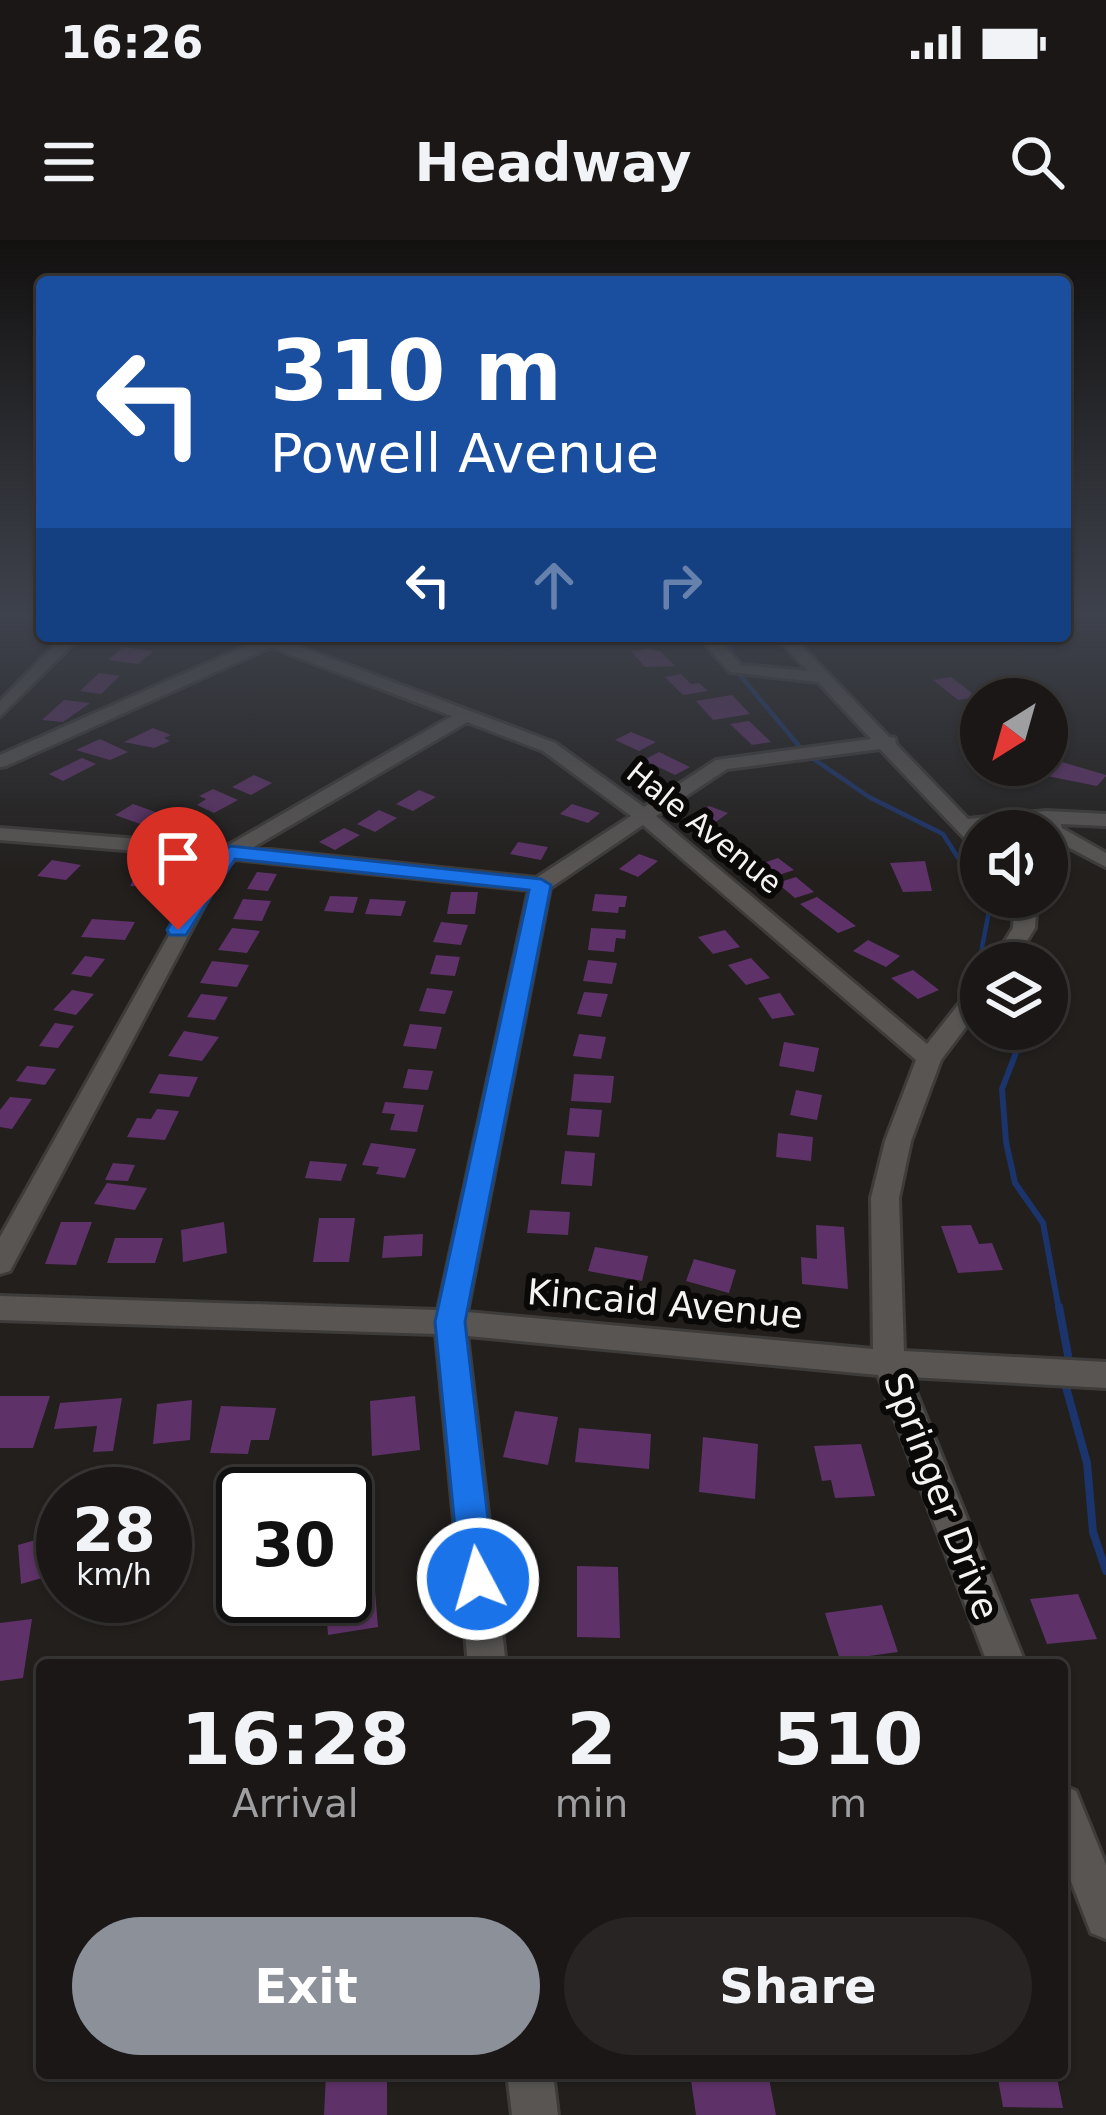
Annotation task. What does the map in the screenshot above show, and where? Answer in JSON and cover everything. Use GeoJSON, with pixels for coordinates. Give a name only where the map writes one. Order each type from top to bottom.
{"type":"FeatureCollection","features":[{"type":"Feature","properties":{"kind":"street"},"geometry":{"type":"LineString","coordinates":[[0,762],[145,698]]}},
{"type":"Feature","properties":{"kind":"street","name":"Hale Avenue"},"geometry":{"type":"LineString","coordinates":[[426,698],[549,747],[644,816],[929,1058]]}},
{"type":"Feature","properties":{"kind":"street"},"geometry":{"type":"LineString","coordinates":[[845,698],[960,821]]}},
{"type":"Feature","properties":{"kind":"street"},"geometry":{"type":"LineString","coordinates":[[0,1263],[214,867],[230,852],[467,715]]}},
{"type":"Feature","properties":{"kind":"street"},"geometry":{"type":"LineString","coordinates":[[0,834],[230,852],[541,885],[722,764],[889,742]]}},
{"type":"Feature","properties":{"kind":"street"},"geometry":{"type":"LineString","coordinates":[[1068,819],[1106,820]]}},
{"type":"Feature","properties":{"kind":"street"},"geometry":{"type":"LineString","coordinates":[[1068,840],[1106,861]]}},
{"type":"Feature","properties":{"kind":"street"},"geometry":{"type":"LineString","coordinates":[[486,1659],[450,1322],[541,885]]}},
{"type":"Feature","properties":{"kind":"street","name":"Springer Drive"},"geometry":{"type":"LineString","coordinates":[[960,1018],[929,1058],[898,1141],[885,1198],[889,1363],[1005,1659]]}},
{"type":"Feature","properties":{"kind":"street","name":"Kincaid Avenue"},"geometry":{"type":"LineString","coordinates":[[0,1308],[450,1322],[889,1363],[1106,1375]]}},
{"type":"Feature","properties":{"kind":"street"},"geometry":{"type":"LineString","coordinates":[[1068,1820],[1106,1918]]}},
{"type":"Feature","properties":{"kind":"street"},"geometry":{"type":"LineString","coordinates":[[531,2079],[535,2115]]}},
{"type":"Feature","properties":{"kind":"building"},"geometry":{"type":"Polygon","coordinates":[[[735,698],[750,714],[713,720],[696,701],[735,698]]]}},
{"type":"Feature","properties":{"kind":"building"},"geometry":{"type":"Polygon","coordinates":[[[64,700],[90,703],[63,722],[42,720],[64,700]]]}},
{"type":"Feature","properties":{"kind":"building"},"geometry":{"type":"Polygon","coordinates":[[[749,721],[771,742],[752,745],[730,724],[749,721]]]}},
{"type":"Feature","properties":{"kind":"building"},"geometry":{"type":"Polygon","coordinates":[[[153,728],[171,735],[164,738],[170,741],[154,748],[124,742],[153,728]]]}},
{"type":"Feature","properties":{"kind":"building"},"geometry":{"type":"Polygon","coordinates":[[[631,732],[656,742],[639,751],[615,740],[631,732]]]}},
{"type":"Feature","properties":{"kind":"building"},"geometry":{"type":"Polygon","coordinates":[[[100,739],[128,752],[110,760],[76,750],[100,739]]]}},
{"type":"Feature","properties":{"kind":"building"},"geometry":{"type":"Polygon","coordinates":[[[659,752],[690,767],[675,775],[644,760],[659,752]]]}},
{"type":"Feature","properties":{"kind":"building"},"geometry":{"type":"Polygon","coordinates":[[[82,758],[96,764],[63,781],[49,774],[82,758]]]}},
{"type":"Feature","properties":{"kind":"building"},"geometry":{"type":"Polygon","coordinates":[[[1068,764],[1106,775],[1097,786],[1068,780],[1068,764]]]}},
{"type":"Feature","properties":{"kind":"building"},"geometry":{"type":"Polygon","coordinates":[[[254,775],[272,783],[251,795],[232,787],[254,775]]]}},
{"type":"Feature","properties":{"kind":"building"},"geometry":{"type":"Polygon","coordinates":[[[213,789],[238,800],[214,813],[197,805],[206,799],[199,796],[213,789]]]}},
{"type":"Feature","properties":{"kind":"building"},"geometry":{"type":"Polygon","coordinates":[[[419,790],[436,797],[413,811],[396,804],[419,790]]]}},
{"type":"Feature","properties":{"kind":"building"},"geometry":{"type":"Polygon","coordinates":[[[133,804],[161,814],[143,825],[115,815],[133,804]]]}},
{"type":"Feature","properties":{"kind":"building"},"geometry":{"type":"Polygon","coordinates":[[[572,804],[600,813],[588,823],[560,814],[572,804]]]}},
{"type":"Feature","properties":{"kind":"building"},"geometry":{"type":"Polygon","coordinates":[[[709,806],[728,813],[709,827],[690,820],[709,806]]]}},
{"type":"Feature","properties":{"kind":"building"},"geometry":{"type":"Polygon","coordinates":[[[379,810],[397,818],[375,832],[357,824],[379,810]]]}},
{"type":"Feature","properties":{"kind":"building"},"geometry":{"type":"Polygon","coordinates":[[[344,828],[360,835],[335,850],[319,842],[344,828]]]}},
{"type":"Feature","properties":{"kind":"building"},"geometry":{"type":"Polygon","coordinates":[[[518,842],[548,847],[541,860],[510,854],[518,842]]]}},
{"type":"Feature","properties":{"kind":"building"},"geometry":{"type":"Polygon","coordinates":[[[639,854],[658,861],[638,877],[619,869],[639,854]]]}},
{"type":"Feature","properties":{"kind":"building"},"geometry":{"type":"Polygon","coordinates":[[[778,858],[794,870],[770,878],[755,866],[778,858]]]}},
{"type":"Feature","properties":{"kind":"building"},"geometry":{"type":"Polygon","coordinates":[[[52,860],[81,865],[66,880],[37,876],[52,860]]]}},
{"type":"Feature","properties":{"kind":"building"},"geometry":{"type":"Polygon","coordinates":[[[144,860],[167,861],[153,887],[130,886],[144,860]]]}},
{"type":"Feature","properties":{"kind":"building"},"geometry":{"type":"Polygon","coordinates":[[[925,861],[932,891],[903,892],[890,863],[925,861]]]}},
{"type":"Feature","properties":{"kind":"building"},"geometry":{"type":"Polygon","coordinates":[[[257,872],[277,874],[268,891],[247,889],[257,872]]]}},
{"type":"Feature","properties":{"kind":"building"},"geometry":{"type":"Polygon","coordinates":[[[796,877],[814,892],[795,898],[777,883],[796,877]]]}},
{"type":"Feature","properties":{"kind":"building"},"geometry":{"type":"Polygon","coordinates":[[[451,892],[478,892],[475,914],[447,914],[451,892]]]}},
{"type":"Feature","properties":{"kind":"building"},"geometry":{"type":"Polygon","coordinates":[[[595,894],[627,896],[625,907],[619,907],[618,913],[592,911],[595,894]]]}},
{"type":"Feature","properties":{"kind":"building"},"geometry":{"type":"Polygon","coordinates":[[[330,896],[358,897],[353,913],[324,911],[330,896]]]}},
{"type":"Feature","properties":{"kind":"building"},"geometry":{"type":"Polygon","coordinates":[[[817,897],[856,926],[838,933],[800,904],[817,897]]]}},
{"type":"Feature","properties":{"kind":"building"},"geometry":{"type":"Polygon","coordinates":[[[243,899],[271,901],[262,921],[233,919],[243,899]]]}},
{"type":"Feature","properties":{"kind":"building"},"geometry":{"type":"Polygon","coordinates":[[[370,899],[406,901],[401,916],[365,914],[370,899]]]}},
{"type":"Feature","properties":{"kind":"building"},"geometry":{"type":"Polygon","coordinates":[[[92,919],[135,922],[125,940],[81,937],[92,919]]]}},
{"type":"Feature","properties":{"kind":"building"},"geometry":{"type":"Polygon","coordinates":[[[441,922],[468,925],[461,945],[433,942],[441,922]]]}},
{"type":"Feature","properties":{"kind":"building"},"geometry":{"type":"Polygon","coordinates":[[[232,928],[260,931],[247,953],[218,950],[232,928]]]}},
{"type":"Feature","properties":{"kind":"building"},"geometry":{"type":"Polygon","coordinates":[[[591,928],[626,930],[625,939],[616,938],[614,952],[588,950],[591,928]]]}},
{"type":"Feature","properties":{"kind":"building"},"geometry":{"type":"Polygon","coordinates":[[[725,930],[740,947],[713,954],[698,937],[725,930]]]}},
{"type":"Feature","properties":{"kind":"building"},"geometry":{"type":"Polygon","coordinates":[[[868,940],[900,956],[886,967],[853,951],[868,940]]]}},
{"type":"Feature","properties":{"kind":"building"},"geometry":{"type":"Polygon","coordinates":[[[436,955],[460,957],[455,976],[430,974],[436,955]]]}},
{"type":"Feature","properties":{"kind":"building"},"geometry":{"type":"Polygon","coordinates":[[[85,956],[105,959],[91,977],[71,974],[85,956]]]}},
{"type":"Feature","properties":{"kind":"building"},"geometry":{"type":"Polygon","coordinates":[[[751,958],[770,978],[746,985],[728,965],[751,958]]]}},
{"type":"Feature","properties":{"kind":"building"},"geometry":{"type":"Polygon","coordinates":[[[588,960],[617,963],[612,984],[583,981],[588,960]]]}},
{"type":"Feature","properties":{"kind":"building"},"geometry":{"type":"Polygon","coordinates":[[[212,961],[249,965],[237,987],[200,983],[212,961]]]}},
{"type":"Feature","properties":{"kind":"building"},"geometry":{"type":"Polygon","coordinates":[[[913,970],[939,990],[918,999],[891,978],[913,970]]]}},
{"type":"Feature","properties":{"kind":"building"},"geometry":{"type":"Polygon","coordinates":[[[427,988],[453,991],[445,1014],[419,1011],[427,988]]]}},
{"type":"Feature","properties":{"kind":"building"},"geometry":{"type":"Polygon","coordinates":[[[72,990],[94,994],[76,1015],[53,1010],[72,990]]]}},
{"type":"Feature","properties":{"kind":"building"},"geometry":{"type":"Polygon","coordinates":[[[584,992],[608,994],[601,1017],[577,1014],[584,992]]]}},
{"type":"Feature","properties":{"kind":"building"},"geometry":{"type":"Polygon","coordinates":[[[780,993],[795,1015],[772,1019],[758,998],[780,993]]]}},
{"type":"Feature","properties":{"kind":"building"},"geometry":{"type":"Polygon","coordinates":[[[201,994],[228,997],[215,1020],[187,1017],[201,994]]]}},
{"type":"Feature","properties":{"kind":"building"},"geometry":{"type":"Polygon","coordinates":[[[55,1023],[74,1026],[58,1048],[39,1046],[55,1023]]]}},
{"type":"Feature","properties":{"kind":"building"},"geometry":{"type":"Polygon","coordinates":[[[410,1024],[442,1027],[436,1049],[403,1046],[410,1024]]]}},
{"type":"Feature","properties":{"kind":"building"},"geometry":{"type":"Polygon","coordinates":[[[184,1031],[219,1037],[202,1061],[168,1056],[184,1031]]]}},
{"type":"Feature","properties":{"kind":"building"},"geometry":{"type":"Polygon","coordinates":[[[579,1034],[606,1037],[601,1059],[573,1056],[579,1034]]]}},
{"type":"Feature","properties":{"kind":"building"},"geometry":{"type":"Polygon","coordinates":[[[784,1042],[819,1048],[814,1072],[779,1066],[784,1042]]]}},
{"type":"Feature","properties":{"kind":"building"},"geometry":{"type":"Polygon","coordinates":[[[27,1066],[56,1069],[45,1085],[16,1081],[27,1066]]]}},
{"type":"Feature","properties":{"kind":"building"},"geometry":{"type":"Polygon","coordinates":[[[408,1069],[433,1071],[428,1090],[403,1088],[408,1069]]]}},
{"type":"Feature","properties":{"kind":"building"},"geometry":{"type":"Polygon","coordinates":[[[159,1074],[198,1077],[189,1097],[149,1093],[159,1074]]]}},
{"type":"Feature","properties":{"kind":"building"},"geometry":{"type":"Polygon","coordinates":[[[574,1074],[614,1076],[611,1103],[571,1101],[574,1074]]]}},
{"type":"Feature","properties":{"kind":"building"},"geometry":{"type":"Polygon","coordinates":[[[796,1090],[822,1095],[817,1120],[790,1115],[796,1090]]]}},
{"type":"Feature","properties":{"kind":"building"},"geometry":{"type":"Polygon","coordinates":[[[10,1097],[32,1099],[12,1129],[0,1127],[0,1110],[10,1097]]]}},
{"type":"Feature","properties":{"kind":"building"},"geometry":{"type":"Polygon","coordinates":[[[385,1102],[424,1105],[417,1132],[390,1130],[395,1114],[382,1113],[385,1102]]]}},
{"type":"Feature","properties":{"kind":"building"},"geometry":{"type":"Polygon","coordinates":[[[570,1108],[602,1110],[599,1137],[567,1135],[570,1108]]]}},
{"type":"Feature","properties":{"kind":"building"},"geometry":{"type":"Polygon","coordinates":[[[157,1109],[179,1111],[165,1140],[127,1137],[137,1118],[151,1119],[157,1109]]]}},
{"type":"Feature","properties":{"kind":"building"},"geometry":{"type":"Polygon","coordinates":[[[778,1133],[813,1137],[811,1161],[776,1157],[778,1133]]]}},
{"type":"Feature","properties":{"kind":"building"},"geometry":{"type":"Polygon","coordinates":[[[371,1143],[416,1149],[405,1178],[376,1174],[379,1167],[362,1165],[371,1143]]]}},
{"type":"Feature","properties":{"kind":"building"},"geometry":{"type":"Polygon","coordinates":[[[565,1151],[595,1153],[592,1186],[561,1184],[565,1151]]]}},
{"type":"Feature","properties":{"kind":"building"},"geometry":{"type":"Polygon","coordinates":[[[310,1161],[347,1164],[341,1181],[305,1178],[310,1161]]]}},
{"type":"Feature","properties":{"kind":"building"},"geometry":{"type":"Polygon","coordinates":[[[113,1163],[135,1165],[128,1181],[105,1180],[113,1163]]]}},
{"type":"Feature","properties":{"kind":"building"},"geometry":{"type":"Polygon","coordinates":[[[107,1183],[147,1188],[135,1210],[94,1204],[107,1183]]]}},
{"type":"Feature","properties":{"kind":"building"},"geometry":{"type":"Polygon","coordinates":[[[530,1210],[570,1212],[568,1235],[527,1233],[530,1210]]]}},
{"type":"Feature","properties":{"kind":"building"},"geometry":{"type":"Polygon","coordinates":[[[319,1218],[355,1218],[349,1262],[313,1262],[319,1218]]]}},
{"type":"Feature","properties":{"kind":"building"},"geometry":{"type":"Polygon","coordinates":[[[61,1222],[92,1222],[76,1265],[45,1264],[61,1222]]]}},
{"type":"Feature","properties":{"kind":"building"},"geometry":{"type":"Polygon","coordinates":[[[224,1222],[227,1253],[183,1262],[181,1230],[224,1222]]]}},
{"type":"Feature","properties":{"kind":"building"},"geometry":{"type":"Polygon","coordinates":[[[816,1225],[844,1227],[848,1289],[802,1284],[801,1257],[817,1259],[816,1225]]]}},
{"type":"Feature","properties":{"kind":"building"},"geometry":{"type":"Polygon","coordinates":[[[971,1225],[979,1244],[992,1243],[1003,1270],[958,1273],[941,1226],[971,1225]]]}},
{"type":"Feature","properties":{"kind":"building"},"geometry":{"type":"Polygon","coordinates":[[[423,1234],[422,1256],[382,1258],[384,1236],[423,1234]]]}},
{"type":"Feature","properties":{"kind":"building"},"geometry":{"type":"Polygon","coordinates":[[[115,1238],[163,1238],[155,1263],[107,1263],[115,1238]]]}},
{"type":"Feature","properties":{"kind":"building"},"geometry":{"type":"Polygon","coordinates":[[[595,1247],[648,1256],[642,1281],[588,1271],[595,1247]]]}},
{"type":"Feature","properties":{"kind":"building"},"geometry":{"type":"Polygon","coordinates":[[[694,1259],[736,1270],[729,1293],[686,1281],[694,1259]]]}},
{"type":"Feature","properties":{"kind":"building"},"geometry":{"type":"Polygon","coordinates":[[[0,1396],[50,1396],[33,1448],[0,1448],[0,1396]]]}},
{"type":"Feature","properties":{"kind":"building"},"geometry":{"type":"Polygon","coordinates":[[[415,1396],[420,1450],[372,1456],[370,1401],[415,1396]]]}},
{"type":"Feature","properties":{"kind":"building"},"geometry":{"type":"Polygon","coordinates":[[[122,1398],[113,1451],[93,1452],[97,1426],[54,1429],[60,1403],[122,1398]]]}},
{"type":"Feature","properties":{"kind":"building"},"geometry":{"type":"Polygon","coordinates":[[[192,1400],[190,1440],[153,1444],[157,1404],[192,1400]]]}},
{"type":"Feature","properties":{"kind":"building"},"geometry":{"type":"Polygon","coordinates":[[[221,1406],[276,1408],[269,1440],[251,1440],[248,1454],[210,1453],[221,1406]]]}},
{"type":"Feature","properties":{"kind":"building"},"geometry":{"type":"Polygon","coordinates":[[[515,1411],[558,1417],[548,1465],[503,1457],[515,1411]]]}},
{"type":"Feature","properties":{"kind":"building"},"geometry":{"type":"Polygon","coordinates":[[[579,1428],[651,1434],[649,1469],[575,1462],[579,1428]]]}},
{"type":"Feature","properties":{"kind":"building"},"geometry":{"type":"Polygon","coordinates":[[[703,1437],[758,1444],[755,1499],[699,1492],[703,1437]]]}},
{"type":"Feature","properties":{"kind":"building"},"geometry":{"type":"Polygon","coordinates":[[[861,1444],[875,1496],[835,1498],[831,1480],[822,1481],[814,1446],[861,1444]]]}},
{"type":"Feature","properties":{"kind":"building"},"geometry":{"type":"Polygon","coordinates":[[[36,1540],[36,1580],[21,1584],[18,1545],[36,1540]]]}},
{"type":"Feature","properties":{"kind":"building"},"geometry":{"type":"Polygon","coordinates":[[[577,1566],[618,1567],[620,1638],[577,1637],[577,1566]]]}},
{"type":"Feature","properties":{"kind":"building"},"geometry":{"type":"Polygon","coordinates":[[[372,1579],[378,1627],[328,1635],[327,1623],[372,1623],[372,1579]]]}},
{"type":"Feature","properties":{"kind":"building"},"geometry":{"type":"Polygon","coordinates":[[[1078,1594],[1097,1639],[1047,1644],[1030,1599],[1078,1594]]]}},
{"type":"Feature","properties":{"kind":"building"},"geometry":{"type":"Polygon","coordinates":[[[882,1605],[898,1652],[840,1659],[825,1613],[882,1605]]]}},
{"type":"Feature","properties":{"kind":"building"},"geometry":{"type":"Polygon","coordinates":[[[32,1619],[23,1678],[0,1681],[0,1623],[32,1619]]]}},
{"type":"Feature","properties":{"kind":"building"},"geometry":{"type":"Polygon","coordinates":[[[326,2079],[387,2079],[387,2115],[324,2115],[326,2079]]]}},
{"type":"Feature","properties":{"kind":"building"},"geometry":{"type":"Polygon","coordinates":[[[691,2079],[769,2079],[776,2115],[696,2115],[691,2079]]]}},
{"type":"Feature","properties":{"kind":"building"},"geometry":{"type":"Polygon","coordinates":[[[998,2079],[1057,2079],[1063,2108],[1003,2107],[998,2079]]]}},
{"type":"Feature","properties":{"kind":"waterway"},"geometry":{"type":"LineString","coordinates":[[759,698],[799,746]]}},
{"type":"Feature","properties":{"kind":"waterway"},"geometry":{"type":"LineString","coordinates":[[808,755],[869,797],[943,834],[960,861]]}},
{"type":"Feature","properties":{"kind":"waterway"},"geometry":{"type":"LineString","coordinates":[[983,942],[988,918]]}},
{"type":"Feature","properties":{"kind":"waterway"},"geometry":{"type":"LineString","coordinates":[[1017,1050],[1002,1089],[1006,1142],[1015,1183],[1043,1223],[1059,1310]]}},
{"type":"Feature","properties":{"kind":"waterway"},"geometry":{"type":"LineString","coordinates":[[1059,1307],[1068,1355]]}},
{"type":"Feature","properties":{"kind":"waterway"},"geometry":{"type":"LineString","coordinates":[[1066,1387],[1087,1463],[1093,1532],[1106,1571]]}},
{"type":"Feature","properties":{"kind":"route"},"geometry":{"type":"LineString","coordinates":[[178,930],[214,867],[230,852],[360,862],[541,885],[450,1322],[478,1579]]}}]}
